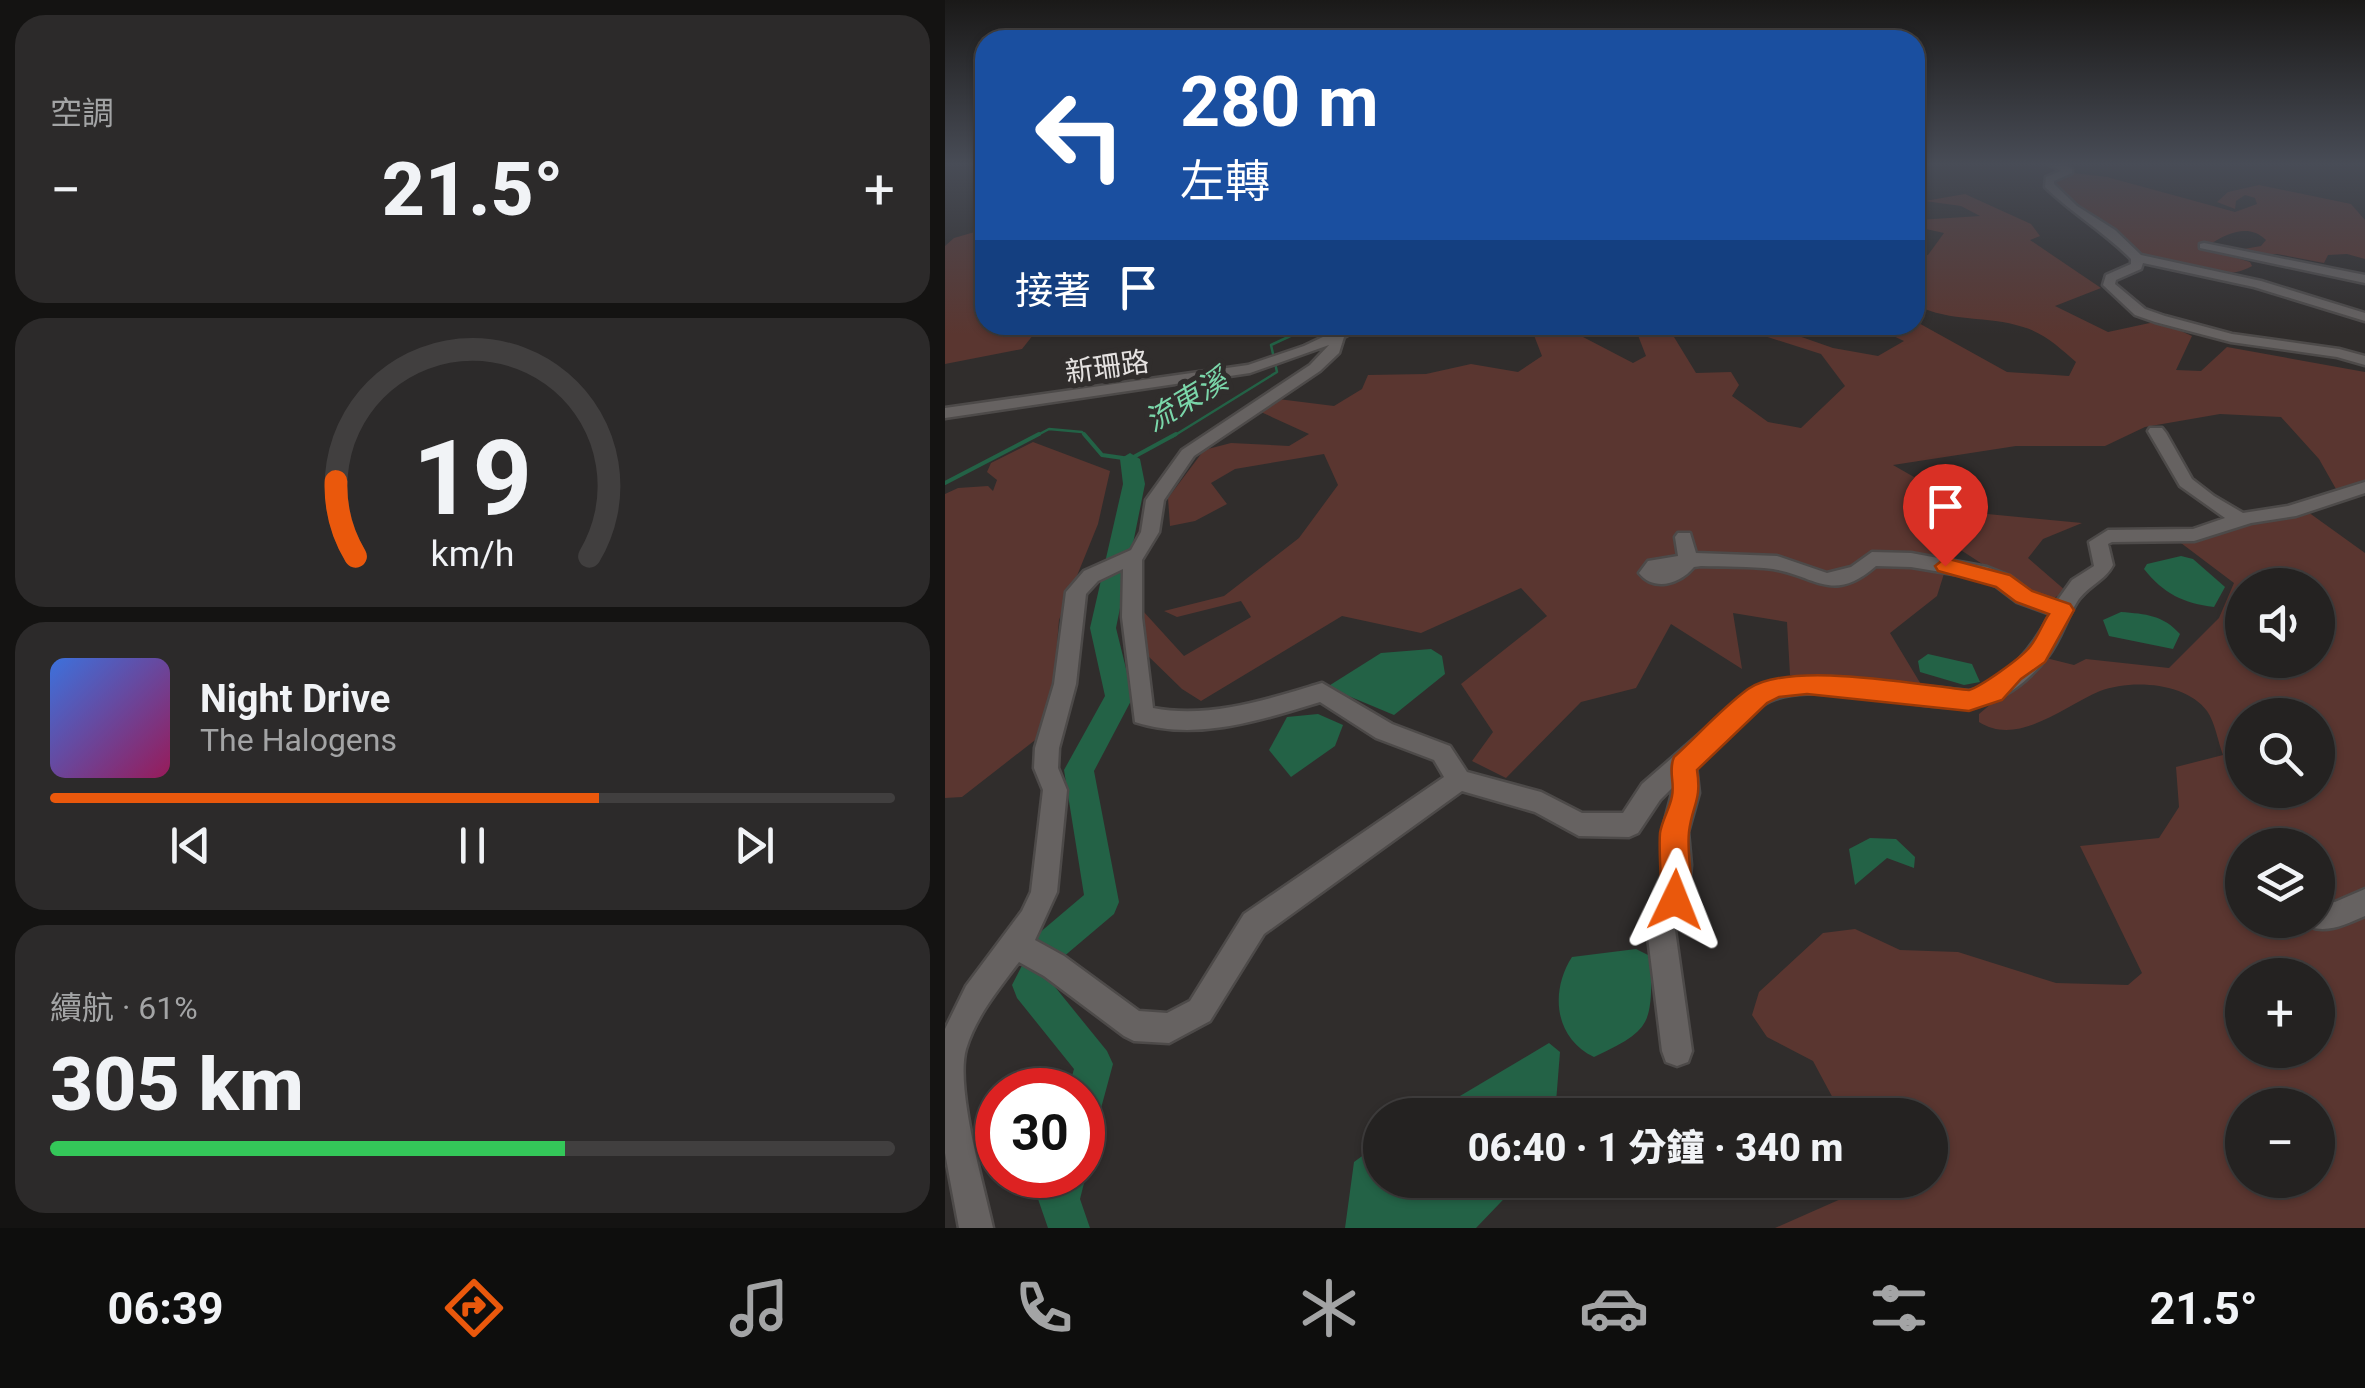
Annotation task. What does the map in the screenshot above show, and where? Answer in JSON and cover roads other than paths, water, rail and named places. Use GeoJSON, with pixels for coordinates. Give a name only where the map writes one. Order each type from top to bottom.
{"type":"FeatureCollection","features":[{"type":"Feature","properties":{"kind":"street"},"geometry":{"type":"LineString","coordinates":[[2093,219],[2137,258],[2257,284],[2365,317]]}},
{"type":"Feature","properties":{"kind":"street"},"geometry":{"type":"LineString","coordinates":[[2204,246],[2365,280]]}},
{"type":"Feature","properties":{"kind":"street"},"geometry":{"type":"LineString","coordinates":[[2137,258],[2137,266],[2110,278],[2109,285],[2139,312],[2231,338],[2339,353],[2365,361]]}},
{"type":"Feature","properties":{"kind":"street"},"geometry":{"type":"LineString","coordinates":[[976,1228],[950,1096],[950,1051],[975,996],[1032,921],[1044,892],[1055,790],[1046,768],[1047,748],[1073,641],[1073,599],[1091,576],[1123,562],[1150,532],[1155,500],[1188,454],[1315,368],[1333,350],[1338,336]]}},
{"type":"Feature","properties":{"kind":"street","name":"新珊路"},"geometry":{"type":"LineString","coordinates":[[945,413],[1192,381],[1274,363],[1338,336]]}},
{"type":"Feature","properties":{"kind":"street"},"geometry":{"type":"LineString","coordinates":[[2156,432],[2169,448],[2179,473],[2196,493],[2240,519]]}},
{"type":"Feature","properties":{"kind":"street"},"geometry":{"type":"LineString","coordinates":[[1123,562],[1143,715],[1169,722],[1255,712],[1322,692],[1384,731],[1442,753],[1459,780],[1541,803],[1579,824],[1629,825],[1651,792],[1758,696],[1776,687],[1807,684],[1969,700],[1993,692],[2037,656],[2085,576],[2101,571],[2104,565],[2098,542],[2107,536],[2193,535],[2240,519],[2289,512],[2365,487]]}},
{"type":"Feature","properties":{"kind":"street"},"geometry":{"type":"LineString","coordinates":[[1683,537],[1688,561],[1777,562],[1826,580],[1857,572],[1872,560],[1911,560],[1979,572],[2003,581],[2024,597],[2062,610]]}},
{"type":"Feature","properties":{"kind":"street"},"geometry":{"type":"LineString","coordinates":[[1677,1050],[1661,929],[1675,900],[1675,832],[1687,793],[1683,766]]}},
{"type":"Feature","properties":{"kind":"street"},"geometry":{"type":"LineString","coordinates":[[1015,944],[1055,966],[1133,1026],[1169,1028],[1201,1011],[1254,924],[1459,780]]}},
{"type":"Feature","properties":{"kind":"street"},"geometry":{"type":"LineString","coordinates":[[2335,915],[2365,902]]}},
{"type":"Feature","properties":{"kind":"waterway","name":"流東溪"},"geometry":{"type":"LineString","coordinates":[[1172,437],[1277,372],[1271,345],[1292,335]]}},
{"type":"Feature","properties":{"kind":"waterway","name":"流東溪"},"geometry":{"type":"LineString","coordinates":[[1034,437],[1049,429],[1082,432],[1086,437]]}},
{"type":"Feature","properties":{"kind":"waterway","name":"流東溪"},"geometry":{"type":"LineString","coordinates":[[945,483],[1039,434]]}},
{"type":"Feature","properties":{"kind":"waterway","name":"流東溪"},"geometry":{"type":"LineString","coordinates":[[1084,434],[1102,455],[1130,459],[1176,434]]}},
{"type":"Feature","properties":{"kind":"waterway"},"geometry":{"type":"LineString","coordinates":[[1093,1068],[1094,1064],[1030,985],[1050,946],[1102,902],[1079,770],[1119,697],[1103,628],[1134,484],[1130,459]]}},
{"type":"Feature","properties":{"kind":"waterway"},"geometry":{"type":"LineString","coordinates":[[1059,1198],[1069,1228]]}}]}
